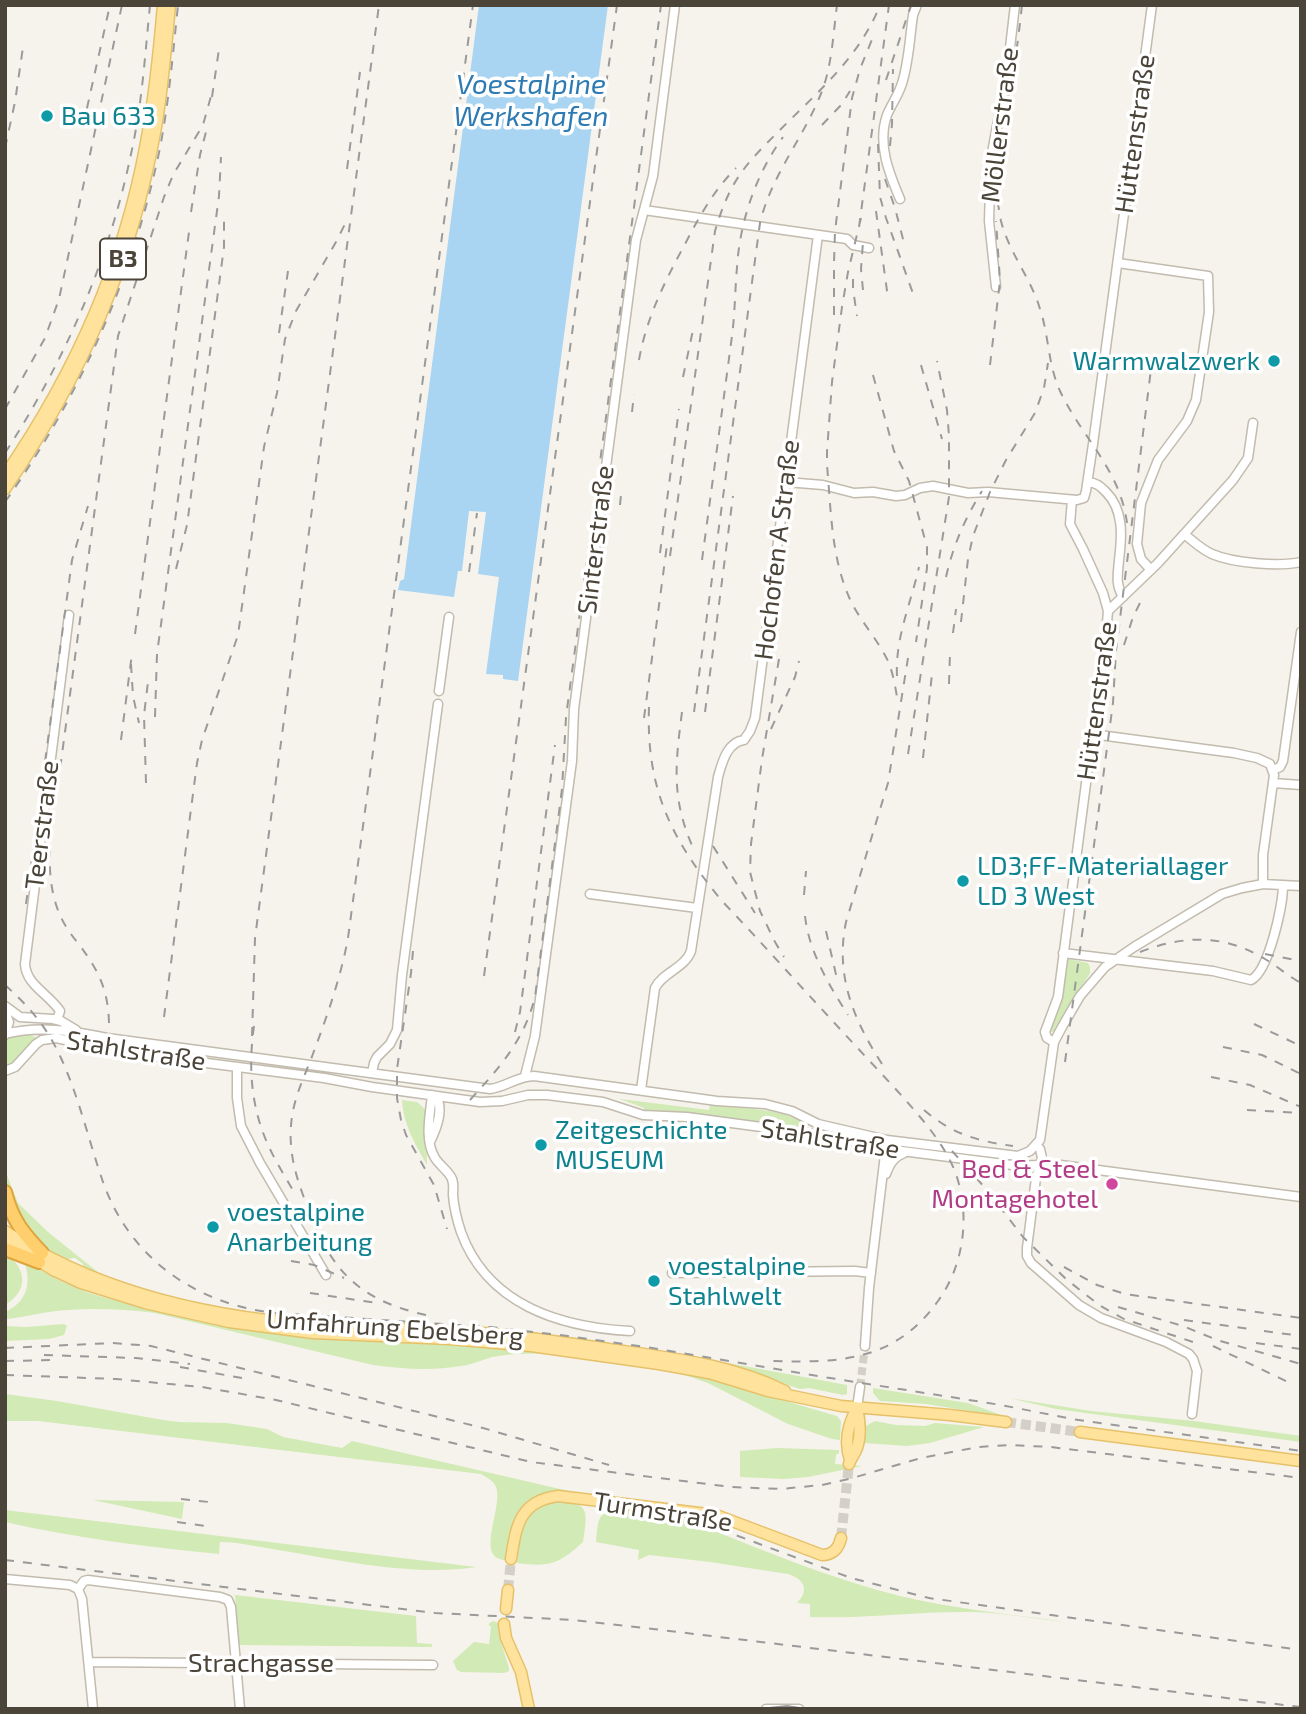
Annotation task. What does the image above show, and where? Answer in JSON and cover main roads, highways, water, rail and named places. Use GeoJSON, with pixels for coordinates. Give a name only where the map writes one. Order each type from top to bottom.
{"type":"FeatureCollection","features":[{"type":"Feature","properties":{"kind":"highway"},"geometry":{"type":"LineString","coordinates":[[5,1192],[15,1222],[41,1257]]}},
{"type":"Feature","properties":{"kind":"highway"},"geometry":{"type":"LineString","coordinates":[[5,1249],[41,1257]]}},
{"type":"Feature","properties":{"kind":"main road","name":"B3"},"geometry":{"type":"LineString","coordinates":[[5,474],[65,378],[90,325],[116,258],[144,151],[154,91],[163,5]]}},
{"type":"Feature","properties":{"kind":"main road","name":"B3"},"geometry":{"type":"LineString","coordinates":[[5,489],[55,411],[85,355],[126,250],[143,189],[156,125],[170,5]]}},
{"type":"Feature","properties":{"kind":"main road","name":"Umfahrung Ebelsberg"},"geometry":{"type":"LineString","coordinates":[[5,1231],[41,1257]]}},
{"type":"Feature","properties":{"kind":"main road","name":"Umfahrung Ebelsberg"},"geometry":{"type":"LineString","coordinates":[[5,1240],[112,1285],[201,1309],[249,1318],[313,1325],[471,1332],[532,1338],[710,1365],[770,1384],[794,1396],[823,1403],[1006,1422]]}},
{"type":"Feature","properties":{"kind":"main road"},"geometry":{"type":"LineString","coordinates":[[850,1462],[858,1441],[860,1422],[857,1408]]}},
{"type":"Feature","properties":{"kind":"main road"},"geometry":{"type":"LineString","coordinates":[[1080,1432],[1301,1461]]}},
{"type":"Feature","properties":{"kind":"main road","name":"Turmstraße"},"geometry":{"type":"LineString","coordinates":[[511,1559],[516,1529],[523,1515],[541,1500],[558,1496],[716,1515],[822,1555],[835,1551],[841,1538]]}},
{"type":"Feature","properties":{"kind":"main road"},"geometry":{"type":"LineString","coordinates":[[506,1609],[508,1590]]}},
{"type":"Feature","properties":{"kind":"main road"},"geometry":{"type":"LineString","coordinates":[[504,1623],[506,1638],[522,1672],[529,1709]]}},
{"type":"Feature","properties":{"kind":"water","name":"Voestalpine Werkshafen"},"geometry":{"type":"Polygon","coordinates":[[[479,5],[608,5],[518,681],[503,679],[503,675],[486,674],[499,577],[478,574],[486,512],[469,511],[462,571],[458,571],[454,597],[398,590],[400,581],[404,579],[479,5]]]}},
{"type":"Feature","properties":{"kind":"tunnel"},"geometry":{"type":"LineString","coordinates":[[860,1387],[865,1346]]}},
{"type":"Feature","properties":{"kind":"tunnel"},"geometry":{"type":"LineString","coordinates":[[1006,1422],[1080,1432]]}},
{"type":"Feature","properties":{"kind":"tunnel"},"geometry":{"type":"LineString","coordinates":[[841,1538],[849,1464]]}},
{"type":"Feature","properties":{"kind":"tunnel"},"geometry":{"type":"LineString","coordinates":[[508,1590],[511,1559]]}},
{"type":"Feature","properties":{"kind":"tram line"},"geometry":{"type":"LineString","coordinates":[[760,1709],[787,1706],[806,1709]]}},
{"type":"Feature","properties":{"kind":"railway"},"geometry":{"type":"LineString","coordinates":[[83,126],[110,5]]}},
{"type":"Feature","properties":{"kind":"railway"},"geometry":{"type":"LineString","coordinates":[[5,409],[45,338],[59,299],[122,5]]}},
{"type":"Feature","properties":{"kind":"railway"},"geometry":{"type":"LineString","coordinates":[[5,453],[65,347],[97,272],[110,233],[135,136],[150,5]]}},
{"type":"Feature","properties":{"kind":"railway"},"geometry":{"type":"LineString","coordinates":[[5,502],[80,377],[119,289],[149,196],[160,148],[178,5]]}},
{"type":"Feature","properties":{"kind":"railway"},"geometry":{"type":"LineString","coordinates":[[252,1036],[255,938],[379,5]]}},
{"type":"Feature","properties":{"kind":"railway"},"geometry":{"type":"LineString","coordinates":[[426,1315],[379,1299],[346,1275],[333,1259],[322,1241],[299,1185],[292,1154],[291,1133],[297,1096],[329,1009],[348,938],[473,5]]}},
{"type":"Feature","properties":{"kind":"railway"},"geometry":{"type":"LineString","coordinates":[[484,976],[617,5]]}},
{"type":"Feature","properties":{"kind":"railway"},"geometry":{"type":"LineString","coordinates":[[470,1100],[517,1040],[535,997],[562,789],[566,717],[661,5]]}},
{"type":"Feature","properties":{"kind":"railway"},"geometry":{"type":"LineString","coordinates":[[694,712],[760,223],[771,190],[813,112],[824,85],[832,51],[837,5]]}},
{"type":"Feature","properties":{"kind":"railway"},"geometry":{"type":"LineString","coordinates":[[670,556],[715,231],[722,209],[735,182],[751,160],[848,59],[880,5]]}},
{"type":"Feature","properties":{"kind":"railway"},"geometry":{"type":"LineString","coordinates":[[859,227],[889,5]]}},
{"type":"Feature","properties":{"kind":"railway"},"geometry":{"type":"LineString","coordinates":[[886,80],[911,5]]}},
{"type":"Feature","properties":{"kind":"railway"},"geometry":{"type":"LineString","coordinates":[[1022,5],[998,158],[997,184],[1001,221],[1009,244],[1036,298],[1060,391],[1109,470],[1117,486],[1127,523]]}},
{"type":"Feature","properties":{"kind":"railway"},"geometry":{"type":"LineString","coordinates":[[834,315],[835,231],[852,98],[873,37]]}},
{"type":"Feature","properties":{"kind":"railway"},"geometry":{"type":"LineString","coordinates":[[5,148],[23,47]]}},
{"type":"Feature","properties":{"kind":"railway"},"geometry":{"type":"LineString","coordinates":[[212,97],[219,49]]}},
{"type":"Feature","properties":{"kind":"railway"},"geometry":{"type":"LineString","coordinates":[[890,146],[893,69]]}},
{"type":"Feature","properties":{"kind":"railway"},"geometry":{"type":"LineString","coordinates":[[347,169],[360,72]]}},
{"type":"Feature","properties":{"kind":"railway"},"geometry":{"type":"LineString","coordinates":[[109,1023],[105,992],[98,974],[67,928],[54,898],[50,844],[118,336],[164,197],[173,175],[203,125],[213,89]]}},
{"type":"Feature","properties":{"kind":"railway"},"geometry":{"type":"LineString","coordinates":[[822,125],[850,91]]}},
{"type":"Feature","properties":{"kind":"railway"},"geometry":{"type":"LineString","coordinates":[[191,212],[207,128]]}},
{"type":"Feature","properties":{"kind":"railway"},"geometry":{"type":"LineString","coordinates":[[702,560],[732,336],[742,232],[757,182],[783,137]]}},
{"type":"Feature","properties":{"kind":"railway"},"geometry":{"type":"LineString","coordinates":[[878,144],[880,197],[915,299]]}},
{"type":"Feature","properties":{"kind":"railway"},"geometry":{"type":"LineString","coordinates":[[155,717],[157,654],[219,196],[221,157]]}},
{"type":"Feature","properties":{"kind":"railway"},"geometry":{"type":"LineString","coordinates":[[639,360],[651,315],[670,272],[708,204],[736,168]]}},
{"type":"Feature","properties":{"kind":"railway"},"geometry":{"type":"LineString","coordinates":[[885,179],[904,243]]}},
{"type":"Feature","properties":{"kind":"railway"},"geometry":{"type":"LineString","coordinates":[[876,211],[888,298]]}},
{"type":"Feature","properties":{"kind":"railway"},"geometry":{"type":"LineString","coordinates":[[176,569],[187,525],[224,247],[224,216]]}},
{"type":"Feature","properties":{"kind":"railway"},"geometry":{"type":"LineString","coordinates":[[861,218],[842,307],[832,382],[827,465],[833,532],[843,581],[853,605],[888,661],[897,697]]}},
{"type":"Feature","properties":{"kind":"railway"},"geometry":{"type":"LineString","coordinates":[[990,365],[1000,281],[996,221]]}},
{"type":"Feature","properties":{"kind":"railway"},"geometry":{"type":"LineString","coordinates":[[164,1017],[197,763],[202,740],[238,635],[264,447],[277,393],[285,339],[296,311],[346,222]]}},
{"type":"Feature","properties":{"kind":"railway"},"geometry":{"type":"LineString","coordinates":[[135,634],[189,232]]}},
{"type":"Feature","properties":{"kind":"railway"},"geometry":{"type":"LineString","coordinates":[[863,242],[863,290]]}},
{"type":"Feature","properties":{"kind":"railway"},"geometry":{"type":"LineString","coordinates":[[279,333],[288,271]]}},
{"type":"Feature","properties":{"kind":"railway"},"geometry":{"type":"LineString","coordinates":[[853,279],[857,316]]}},
{"type":"Feature","properties":{"kind":"railway"},"geometry":{"type":"LineString","coordinates":[[683,377],[693,330]]}},
{"type":"Feature","properties":{"kind":"railway"},"geometry":{"type":"LineString","coordinates":[[908,754],[949,497],[947,410],[937,361]]}},
{"type":"Feature","properties":{"kind":"railway"},"geometry":{"type":"LineString","coordinates":[[1065,1062],[1113,703],[1116,651],[1152,361]]}},
{"type":"Feature","properties":{"kind":"railway"},"geometry":{"type":"LineString","coordinates":[[961,622],[973,536],[1006,460],[1035,413],[1044,388],[1048,363]]}},
{"type":"Feature","properties":{"kind":"railway"},"geometry":{"type":"LineString","coordinates":[[921,365],[942,439]]}},
{"type":"Feature","properties":{"kind":"railway"},"geometry":{"type":"LineString","coordinates":[[873,375],[894,451],[909,481],[927,547],[927,568],[916,642]]}},
{"type":"Feature","properties":{"kind":"railway"},"geometry":{"type":"LineString","coordinates":[[632,412],[634,394]]}},
{"type":"Feature","properties":{"kind":"railway"},"geometry":{"type":"LineString","coordinates":[[660,553],[679,409]]}},
{"type":"Feature","properties":{"kind":"railway"},"geometry":{"type":"LineString","coordinates":[[946,577],[960,532],[982,491]]}},
{"type":"Feature","properties":{"kind":"railway"},"geometry":{"type":"LineString","coordinates":[[620,505],[621,495]]}},
{"type":"Feature","properties":{"kind":"railway"},"geometry":{"type":"LineString","coordinates":[[705,712],[733,496]]}},
{"type":"Feature","properties":{"kind":"railway"},"geometry":{"type":"LineString","coordinates":[[26,904],[72,560],[88,506]]}},
{"type":"Feature","properties":{"kind":"railway"},"geometry":{"type":"LineString","coordinates":[[469,572],[477,513]]}},
{"type":"Feature","properties":{"kind":"railway"},"geometry":{"type":"LineString","coordinates":[[644,718],[667,545]]}},
{"type":"Feature","properties":{"kind":"railway"},"geometry":{"type":"LineString","coordinates":[[897,676],[898,648],[919,567]]}},
{"type":"Feature","properties":{"kind":"railway"},"geometry":{"type":"LineString","coordinates":[[1124,645],[1144,595]]}},
{"type":"Feature","properties":{"kind":"railway"},"geometry":{"type":"LineString","coordinates":[[953,633],[956,609]]}},
{"type":"Feature","properties":{"kind":"railway"},"geometry":{"type":"LineString","coordinates":[[121,740],[132,653]]}},
{"type":"Feature","properties":{"kind":"railway"},"geometry":{"type":"LineString","coordinates":[[949,684],[950,653]]}},
{"type":"Feature","properties":{"kind":"railway"},"geometry":{"type":"LineString","coordinates":[[882,1064],[863,1030],[849,996],[843,941],[846,922],[888,783],[908,658]]}},
{"type":"Feature","properties":{"kind":"railway"},"geometry":{"type":"LineString","coordinates":[[779,659],[762,759],[750,872],[760,911],[784,957]]}},
{"type":"Feature","properties":{"kind":"railway"},"geometry":{"type":"LineString","coordinates":[[771,729],[795,677],[799,661]]}},
{"type":"Feature","properties":{"kind":"railway"},"geometry":{"type":"LineString","coordinates":[[131,664],[133,696],[139,723]]}},
{"type":"Feature","properties":{"kind":"railway"},"geometry":{"type":"LineString","coordinates":[[923,758],[932,674]]}},
{"type":"Feature","properties":{"kind":"railway"},"geometry":{"type":"LineString","coordinates":[[146,783],[144,715],[148,682]]}},
{"type":"Feature","properties":{"kind":"railway"},"geometry":{"type":"LineString","coordinates":[[649,707],[649,736],[657,788],[665,811],[689,856],[722,901],[924,1122],[949,1159],[959,1185],[964,1219],[959,1254],[947,1286],[921,1321],[904,1336],[865,1354],[821,1361],[773,1361]]}},
{"type":"Feature","properties":{"kind":"railway"},"geometry":{"type":"LineString","coordinates":[[682,712],[677,767],[678,800],[695,852]]}},
{"type":"Feature","properties":{"kind":"railway"},"geometry":{"type":"LineString","coordinates":[[515,1032],[520,1012],[555,745]]}},
{"type":"Feature","properties":{"kind":"railway"},"geometry":{"type":"LineString","coordinates":[[713,846],[755,913]]}},
{"type":"Feature","properties":{"kind":"railway"},"geometry":{"type":"LineString","coordinates":[[804,895],[806,871]]}},
{"type":"Feature","properties":{"kind":"railway"},"geometry":{"type":"LineString","coordinates":[[805,916],[815,955],[848,1015]]}},
{"type":"Feature","properties":{"kind":"railway"},"geometry":{"type":"LineString","coordinates":[[826,931],[837,979]]}},
{"type":"Feature","properties":{"kind":"railway"},"geometry":{"type":"LineString","coordinates":[[1140,952],[1172,942],[1219,941],[1250,951],[1301,983]]}},
{"type":"Feature","properties":{"kind":"railway"},"geometry":{"type":"LineString","coordinates":[[413,951],[397,1069],[397,1098],[406,1135],[434,1185],[447,1229]]}},
{"type":"Feature","properties":{"kind":"railway"},"geometry":{"type":"LineString","coordinates":[[1265,954],[1301,961]]}},
{"type":"Feature","properties":{"kind":"railway"},"geometry":{"type":"LineString","coordinates":[[5,985],[35,1016],[59,1053],[74,1089],[103,1182],[130,1233],[169,1273],[218,1299],[275,1313],[490,1327],[568,1336],[1001,1405],[1072,1419],[1301,1451]]}},
{"type":"Feature","properties":{"kind":"railway"},"geometry":{"type":"LineString","coordinates":[[1254,1024],[1301,1046]]}},
{"type":"Feature","properties":{"kind":"railway"},"geometry":{"type":"LineString","coordinates":[[254,1026],[251,1073],[255,1104],[270,1149],[294,1192]]}},
{"type":"Feature","properties":{"kind":"railway"},"geometry":{"type":"LineString","coordinates":[[1223,1047],[1262,1055],[1301,1074]]}},
{"type":"Feature","properties":{"kind":"railway"},"geometry":{"type":"LineString","coordinates":[[1211,1077],[1250,1085],[1301,1107]]}},
{"type":"Feature","properties":{"kind":"railway"},"geometry":{"type":"LineString","coordinates":[[924,1110],[955,1131],[988,1142],[1013,1146]]}},
{"type":"Feature","properties":{"kind":"railway"},"geometry":{"type":"LineString","coordinates":[[1247,1110],[1301,1113]]}},
{"type":"Feature","properties":{"kind":"railway"},"geometry":{"type":"LineString","coordinates":[[952,1151],[987,1190],[1023,1237],[1066,1279],[1099,1305],[1124,1319],[1193,1342]]}},
{"type":"Feature","properties":{"kind":"railway"},"geometry":{"type":"LineString","coordinates":[[291,1261],[314,1265],[344,1278]]}},
{"type":"Feature","properties":{"kind":"railway"},"geometry":{"type":"LineString","coordinates":[[1064,1267],[1097,1285],[1125,1294],[1301,1318]]}},
{"type":"Feature","properties":{"kind":"railway"},"geometry":{"type":"LineString","coordinates":[[310,1293],[377,1303]]}},
{"type":"Feature","properties":{"kind":"railway"},"geometry":{"type":"LineString","coordinates":[[1118,1307],[1301,1364]]}},
{"type":"Feature","properties":{"kind":"railway"},"geometry":{"type":"LineString","coordinates":[[1184,1320],[1250,1329]]}},
{"type":"Feature","properties":{"kind":"railway"},"geometry":{"type":"LineString","coordinates":[[1264,1331],[1301,1336]]}},
{"type":"Feature","properties":{"kind":"railway"},"geometry":{"type":"LineString","coordinates":[[5,1348],[113,1343],[151,1346],[483,1428],[609,1465]]}},
{"type":"Feature","properties":{"kind":"railway"},"geometry":{"type":"LineString","coordinates":[[1256,1343],[1301,1349]]}},
{"type":"Feature","properties":{"kind":"railway"},"geometry":{"type":"LineString","coordinates":[[1213,1346],[1292,1384]]}},
{"type":"Feature","properties":{"kind":"railway"},"geometry":{"type":"LineString","coordinates":[[44,1355],[136,1358],[190,1364]]}},
{"type":"Feature","properties":{"kind":"railway"},"geometry":{"type":"LineString","coordinates":[[5,1361],[54,1360]]}},
{"type":"Feature","properties":{"kind":"railway"},"geometry":{"type":"LineString","coordinates":[[180,1367],[242,1378]]}},
{"type":"Feature","properties":{"kind":"railway"},"geometry":{"type":"LineString","coordinates":[[5,1375],[116,1379],[202,1387],[276,1400],[531,1462],[731,1487],[781,1489],[822,1485],[921,1458],[978,1447],[1010,1445],[1051,1447],[1301,1478]]}},
{"type":"Feature","properties":{"kind":"railway"},"geometry":{"type":"LineString","coordinates":[[181,1499],[209,1502]]}},
{"type":"Feature","properties":{"kind":"railway"},"geometry":{"type":"LineString","coordinates":[[177,1522],[206,1526]]}},
{"type":"Feature","properties":{"kind":"railway"},"geometry":{"type":"LineString","coordinates":[[703,1523],[851,1578],[929,1598],[1301,1650]]}},
{"type":"Feature","properties":{"kind":"railway"},"geometry":{"type":"LineString","coordinates":[[5,1560],[435,1613],[574,1620],[1301,1707]]}},
{"type":"Feature","properties":{"kind":"place","name":"Bau 633"},"geometry":{"type":"Point","coordinates":[47,116]}},
{"type":"Feature","properties":{"kind":"place","name":"Warmwalzwerk"},"geometry":{"type":"Point","coordinates":[1274,361]}},
{"type":"Feature","properties":{"kind":"place","name":"LD3;FF-Materiallager LD 3 West"},"geometry":{"type":"Point","coordinates":[963,881]}},
{"type":"Feature","properties":{"kind":"place","name":"Zeitgeschichte MUSEUM"},"geometry":{"type":"Point","coordinates":[541,1145]}},
{"type":"Feature","properties":{"kind":"place","name":"Bed & Steel Montagehotel"},"geometry":{"type":"Point","coordinates":[1112,1184]}},
{"type":"Feature","properties":{"kind":"place","name":"voestalpine Anarbeitung"},"geometry":{"type":"Point","coordinates":[213,1227]}},
{"type":"Feature","properties":{"kind":"place","name":"voestalpine Stahlwelt"},"geometry":{"type":"Point","coordinates":[654,1281]}}]}
